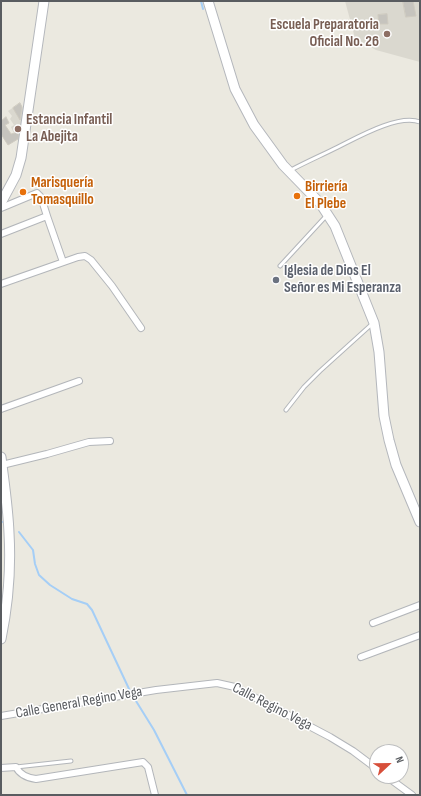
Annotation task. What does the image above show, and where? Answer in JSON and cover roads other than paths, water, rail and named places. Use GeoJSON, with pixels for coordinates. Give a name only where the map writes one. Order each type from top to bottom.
{"type":"FeatureCollection","features":[{"type":"Feature","properties":{"kind":"main road"},"geometry":{"type":"LineString","coordinates":[[1,204],[16,175],[24,144],[44,1]]}},
{"type":"Feature","properties":{"kind":"main road"},"geometry":{"type":"LineString","coordinates":[[208,1],[235,89],[245,110],[261,136],[289,171],[320,203],[328,214],[338,233],[374,323],[379,352],[384,416],[389,440],[396,465],[420,522]]}},
{"type":"Feature","properties":{"kind":"main road"},"geometry":{"type":"LineString","coordinates":[[1,461],[7,508],[10,553],[5,619],[1,639]]}},
{"type":"Feature","properties":{"kind":"street"},"geometry":{"type":"LineString","coordinates":[[1,208],[37,193],[41,198],[63,262]]}},
{"type":"Feature","properties":{"kind":"street"},"geometry":{"type":"LineString","coordinates":[[1,234],[47,216]]}},
{"type":"Feature","properties":{"kind":"street"},"geometry":{"type":"LineString","coordinates":[[1,284],[63,262],[85,256],[91,260],[112,286],[141,328]]}},
{"type":"Feature","properties":{"kind":"street"},"geometry":{"type":"LineString","coordinates":[[1,409],[79,381]]}},
{"type":"Feature","properties":{"kind":"street"},"geometry":{"type":"LineString","coordinates":[[1,461],[47,454],[89,442],[110,441]]}},
{"type":"Feature","properties":{"kind":"street"},"geometry":{"type":"LineString","coordinates":[[372,623],[420,605]]}},
{"type":"Feature","properties":{"kind":"street"},"geometry":{"type":"LineString","coordinates":[[361,657],[420,635]]}},
{"type":"Feature","properties":{"kind":"street","name":"Calle Regino Vega"},"geometry":{"type":"LineString","coordinates":[[156,690],[218,683],[236,687],[330,737],[369,763]]}},
{"type":"Feature","properties":{"kind":"street","name":"Calle General Regino Vega"},"geometry":{"type":"LineString","coordinates":[[1,716],[156,690]]}},
{"type":"Feature","properties":{"kind":"street"},"geometry":{"type":"LineString","coordinates":[[1,768],[16,767],[24,775],[36,779],[143,762],[148,768],[155,795]]}},
{"type":"Feature","properties":{"kind":"street"},"geometry":{"type":"LineString","coordinates":[[397,784],[412,795]]}},
{"type":"Feature","properties":{"kind":"lane"},"geometry":{"type":"LineString","coordinates":[[289,171],[368,132],[396,122],[414,120],[420,122]]}},
{"type":"Feature","properties":{"kind":"lane"},"geometry":{"type":"LineString","coordinates":[[280,266],[328,214]]}},
{"type":"Feature","properties":{"kind":"lane"},"geometry":{"type":"LineString","coordinates":[[286,410],[304,387],[320,371],[374,323]]}},
{"type":"Feature","properties":{"kind":"lane"},"geometry":{"type":"LineString","coordinates":[[16,767],[71,761]]}},
{"type":"Feature","properties":{"kind":"waterway"},"geometry":{"type":"LineString","coordinates":[[201,1],[203,9]]}},
{"type":"Feature","properties":{"kind":"waterway"},"geometry":{"type":"LineString","coordinates":[[19,532],[33,550],[35,564],[39,575],[50,585],[72,599],[87,604],[92,610],[130,691]]}},
{"type":"Feature","properties":{"kind":"waterway"},"geometry":{"type":"LineString","coordinates":[[136,701],[154,730],[187,795]]}},
{"type":"Feature","properties":{"kind":"place","name":"Escuela Preparatoria Oficial No. 26"},"geometry":{"type":"Point","coordinates":[387,34]}},
{"type":"Feature","properties":{"kind":"place","name":"Estancia Infantil La Abejita"},"geometry":{"type":"Point","coordinates":[18,129]}},
{"type":"Feature","properties":{"kind":"place","name":"Marisquería Tomasquillo"},"geometry":{"type":"Point","coordinates":[23,192]}},
{"type":"Feature","properties":{"kind":"place","name":"Birriería El Plebe"},"geometry":{"type":"Point","coordinates":[297,196]}},
{"type":"Feature","properties":{"kind":"place","name":"Iglesia de Dios El Señor es Mi Esperanza"},"geometry":{"type":"Point","coordinates":[276,280]}}]}
